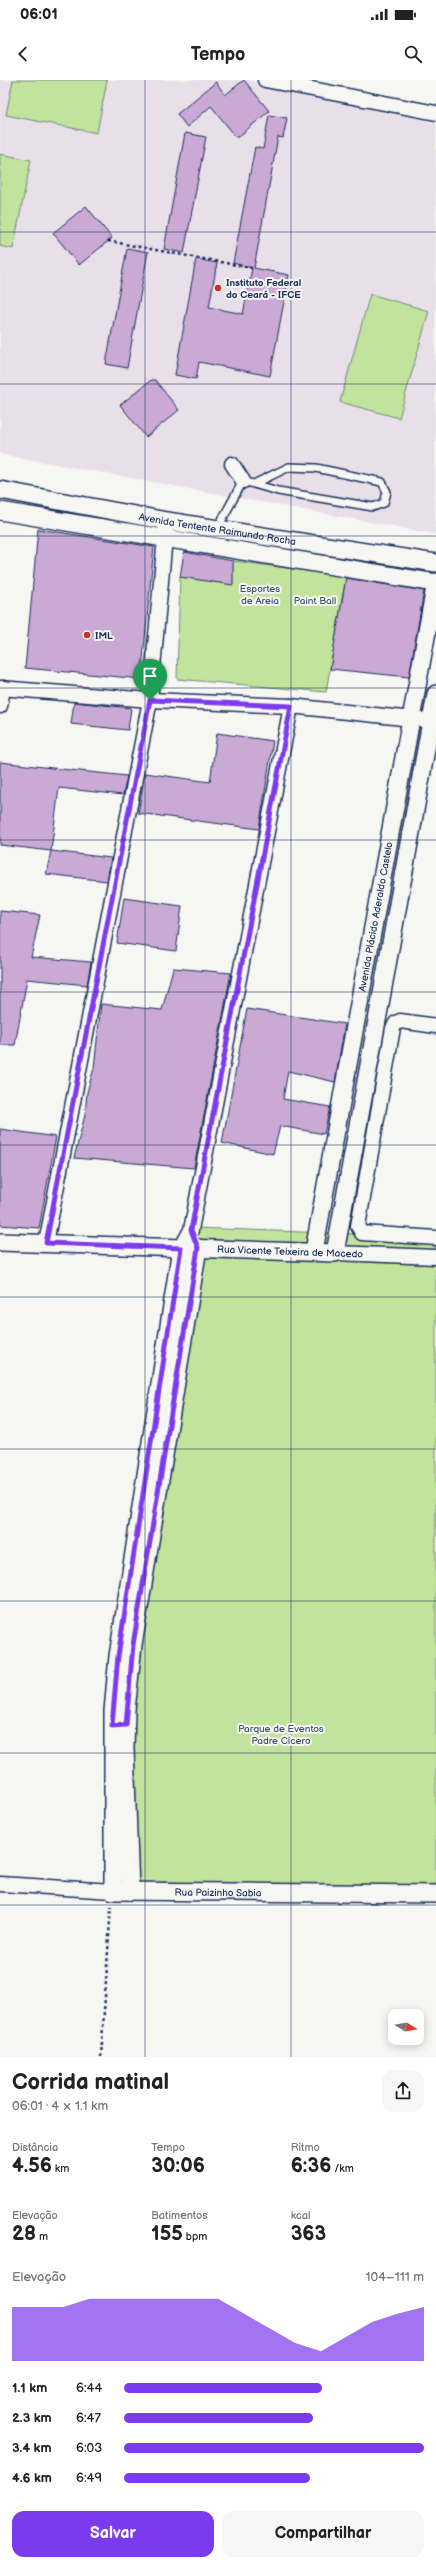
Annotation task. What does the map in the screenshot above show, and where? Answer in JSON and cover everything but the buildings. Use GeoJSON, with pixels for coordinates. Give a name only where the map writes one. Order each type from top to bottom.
{"type":"FeatureCollection","features":[{"type":"Feature","properties":{"kind":"street"},"geometry":{"type":"LineString","coordinates":[[265,80],[436,113]]}},
{"type":"Feature","properties":{"kind":"street"},"geometry":{"type":"LineString","coordinates":[[232,464],[250,482]]}},
{"type":"Feature","properties":{"kind":"street","name":"Avenida Tentente Raimundo Rocha"},"geometry":{"type":"LineString","coordinates":[[0,490],[167,521],[436,563]]}},
{"type":"Feature","properties":{"kind":"street","name":"Avenida Tentente Raimundo Rocha"},"geometry":{"type":"LineString","coordinates":[[0,511],[165,540],[436,583]]}},
{"type":"Feature","properties":{"kind":"street"},"geometry":{"type":"LineString","coordinates":[[46,1243],[150,700],[167,521]]}},
{"type":"Feature","properties":{"kind":"street","name":"Avenida Plácido Aderaldo Castelo"},"geometry":{"type":"LineString","coordinates":[[314,1251],[436,583]]}},
{"type":"Feature","properties":{"kind":"street"},"geometry":{"type":"LineString","coordinates":[[0,706],[2,688],[150,700],[291,706],[431,721]]}},
{"type":"Feature","properties":{"kind":"street","name":"Avenida Plácido Aderaldo Castelo"},"geometry":{"type":"LineString","coordinates":[[335,1253],[436,694]]}},
{"type":"Feature","properties":{"kind":"street"},"geometry":{"type":"LineString","coordinates":[[130,1891],[119,1725],[118,1656],[138,1573],[191,1230],[291,706]]}},
{"type":"Feature","properties":{"kind":"street"},"geometry":{"type":"LineString","coordinates":[[357,1018],[376,1022]]}},
{"type":"Feature","properties":{"kind":"street"},"geometry":{"type":"LineString","coordinates":[[436,1026],[400,1021],[396,1023],[393,1028],[358,1226],[362,1233],[436,1238]]}},
{"type":"Feature","properties":{"kind":"street","name":"Rua Vicente Teixeira de Macedo"},"geometry":{"type":"LineString","coordinates":[[0,1242],[314,1251],[436,1257]]}},
{"type":"Feature","properties":{"kind":"street"},"geometry":{"type":"LineString","coordinates":[[112,1891],[119,1725]]}},
{"type":"Feature","properties":{"kind":"street","name":"Rua Paizinho Sabia"},"geometry":{"type":"LineString","coordinates":[[0,1884],[112,1891],[436,1894]]}},
{"type":"Feature","properties":{"kind":"lane"},"geometry":{"type":"LineString","coordinates":[[217,529],[250,482],[289,467],[316,468],[382,482],[388,492],[384,503],[373,507],[278,491],[250,482]]}},
{"type":"Feature","properties":{"kind":"path"},"geometry":{"type":"LineString","coordinates":[[108,241],[252,268]]}},
{"type":"Feature","properties":{"kind":"path"},"geometry":{"type":"LineString","coordinates":[[101,2057],[112,1891]]}},
{"type":"Feature","properties":{"kind":"shaded area","name":"Instituto Federal do Ceará - IFCE"},"geometry":{"type":"Polygon","coordinates":[[[0,80],[248,80],[436,123],[435,534],[0,454],[0,80]]]}},
{"type":"Feature","properties":{"kind":"green space"},"geometry":{"type":"Polygon","coordinates":[[[13,80],[107,80],[97,133],[6,115],[13,80]]]}},
{"type":"Feature","properties":{"kind":"green space"},"geometry":{"type":"Polygon","coordinates":[[[0,154],[31,160],[13,249],[0,246],[0,154]]]}},
{"type":"Feature","properties":{"kind":"green space"},"geometry":{"type":"Polygon","coordinates":[[[370,294],[429,311],[399,418],[340,402],[370,294]]]}},
{"type":"Feature","properties":{"kind":"green space"},"geometry":{"type":"Polygon","coordinates":[[[233,561],[346,576],[326,692],[177,679],[180,577],[232,584],[233,561]]]}},
{"type":"Feature","properties":{"kind":"green space","name":"Parque de Eventos Padre Cícero"},"geometry":{"type":"Polygon","coordinates":[[[194,1228],[436,1237],[436,1894],[131,1889],[125,1738],[195,1265],[194,1228]]]}},
{"type":"Feature","properties":{"kind":"place","name":"Instituto Federal do Ceará - IFCE"},"geometry":{"type":"Point","coordinates":[218,288]}},
{"type":"Feature","properties":{"kind":"place","name":"IML"},"geometry":{"type":"Point","coordinates":[87,635]}},
{"type":"Feature","properties":{"kind":"route"},"geometry":{"type":"LineString","coordinates":[[150,700],[291,706],[191,1230],[198,1248],[133,1645],[126,1710],[126,1725],[112,1726],[112,1711],[118,1656],[181,1248],[46,1243],[150,700]]}},
{"type":"Feature","properties":{"kind":"park label","name":"Esportes de Areia"},"geometry":{"type":"Point","coordinates":[260,594]}},
{"type":"Feature","properties":{"kind":"park label","name":"Paint Ball"},"geometry":{"type":"Point","coordinates":[315,600]}}]}
